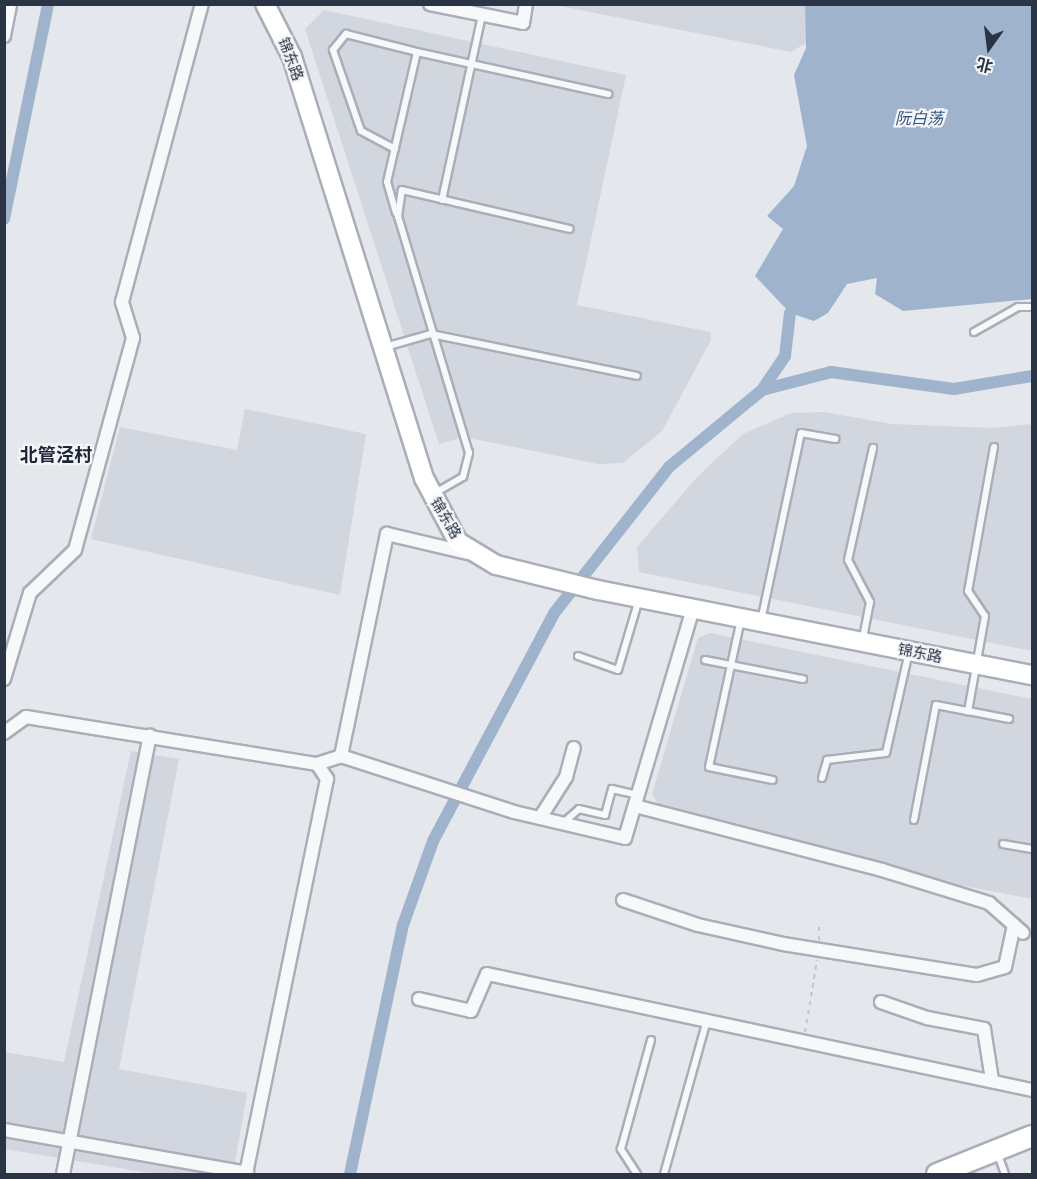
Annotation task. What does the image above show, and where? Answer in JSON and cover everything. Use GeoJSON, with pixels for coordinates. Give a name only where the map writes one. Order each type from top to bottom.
{"type":"FeatureCollection","features":[{"type":"Feature","properties":{"kind":"main road","name":"锦东路"},"geometry":{"type":"LineString","coordinates":[[265,4],[292,57],[432,495],[458,542],[496,565],[598,590],[1032,675]]}},
{"type":"Feature","properties":{"kind":"main road"},"geometry":{"type":"LineString","coordinates":[[937,1174],[1032,1136]]}},
{"type":"Feature","properties":{"kind":"street"},"geometry":{"type":"LineString","coordinates":[[4,36],[10,4]]}},
{"type":"Feature","properties":{"kind":"street"},"geometry":{"type":"LineString","coordinates":[[4,679],[30,593],[75,550],[132,338],[122,302],[202,4]]}},
{"type":"Feature","properties":{"kind":"street"},"geometry":{"type":"LineString","coordinates":[[430,4],[523,23],[526,4]]}},
{"type":"Feature","properties":{"kind":"street"},"geometry":{"type":"LineString","coordinates":[[341,756],[387,534],[475,554]]}},
{"type":"Feature","properties":{"kind":"street"},"geometry":{"type":"LineString","coordinates":[[4,733],[26,717],[317,764],[341,756],[540,818],[625,838],[693,608]]}},
{"type":"Feature","properties":{"kind":"street"},"geometry":{"type":"LineString","coordinates":[[63,1174],[150,736]]}},
{"type":"Feature","properties":{"kind":"street"},"geometry":{"type":"LineString","coordinates":[[540,818],[566,777],[574,748]]}},
{"type":"Feature","properties":{"kind":"street"},"geometry":{"type":"LineString","coordinates":[[4,1130],[247,1174],[327,779],[317,764]]}},
{"type":"Feature","properties":{"kind":"street"},"geometry":{"type":"LineString","coordinates":[[623,900],[698,925],[819,950],[977,975],[1005,968],[1019,929],[989,903],[636,800]]}},
{"type":"Feature","properties":{"kind":"street"},"geometry":{"type":"LineString","coordinates":[[419,999],[471,1011],[487,974],[1032,1090]]}},
{"type":"Feature","properties":{"kind":"street"},"geometry":{"type":"LineString","coordinates":[[881,1002],[927,1018],[984,1029],[992,1080]]}},
{"type":"Feature","properties":{"kind":"lane"},"geometry":{"type":"LineString","coordinates":[[442,200],[482,15]]}},
{"type":"Feature","properties":{"kind":"lane"},"geometry":{"type":"LineString","coordinates":[[394,149],[361,131],[333,50],[346,34],[608,94]]}},
{"type":"Feature","properties":{"kind":"lane"},"geometry":{"type":"LineString","coordinates":[[417,52],[387,182],[431,334],[469,453],[463,477],[432,495]]}},
{"type":"Feature","properties":{"kind":"lane"},"geometry":{"type":"LineString","coordinates":[[398,217],[402,190],[570,229]]}},
{"type":"Feature","properties":{"kind":"lane"},"geometry":{"type":"LineString","coordinates":[[974,332],[1018,307],[1032,307]]}},
{"type":"Feature","properties":{"kind":"lane"},"geometry":{"type":"LineString","coordinates":[[384,347],[431,334],[637,376]]}},
{"type":"Feature","properties":{"kind":"lane"},"geometry":{"type":"LineString","coordinates":[[761,622],[801,433],[835,439]]}},
{"type":"Feature","properties":{"kind":"lane"},"geometry":{"type":"LineString","coordinates":[[968,711],[985,616],[968,591],[994,447]]}},
{"type":"Feature","properties":{"kind":"lane"},"geometry":{"type":"LineString","coordinates":[[862,642],[870,602],[848,560],[873,448]]}},
{"type":"Feature","properties":{"kind":"lane"},"geometry":{"type":"LineString","coordinates":[[578,656],[618,670],[640,598]]}},
{"type":"Feature","properties":{"kind":"lane"},"geometry":{"type":"LineString","coordinates":[[741,619],[709,767],[773,780]]}},
{"type":"Feature","properties":{"kind":"lane"},"geometry":{"type":"LineString","coordinates":[[822,778],[827,760],[886,753],[909,651]]}},
{"type":"Feature","properties":{"kind":"lane"},"geometry":{"type":"LineString","coordinates":[[705,660],[803,680]]}},
{"type":"Feature","properties":{"kind":"lane"},"geometry":{"type":"LineString","coordinates":[[914,820],[936,705],[1009,719]]}},
{"type":"Feature","properties":{"kind":"lane"},"geometry":{"type":"LineString","coordinates":[[563,824],[579,809],[604,815],[612,789],[636,800]]}},
{"type":"Feature","properties":{"kind":"lane"},"geometry":{"type":"LineString","coordinates":[[1003,844],[1032,849]]}},
{"type":"Feature","properties":{"kind":"lane"},"geometry":{"type":"LineString","coordinates":[[663,1174],[707,1020]]}},
{"type":"Feature","properties":{"kind":"lane"},"geometry":{"type":"LineString","coordinates":[[638,1174],[621,1149],[651,1040]]}},
{"type":"Feature","properties":{"kind":"lane"},"geometry":{"type":"LineString","coordinates":[[997,1151],[1005,1174]]}},
{"type":"Feature","properties":{"kind":"path"},"geometry":{"type":"LineString","coordinates":[[803,1041],[819,950],[819,922]]}},
{"type":"Feature","properties":{"kind":"shaded area"},"geometry":{"type":"Polygon","coordinates":[[[555,5],[805,5],[806,43],[791,52],[555,5]]]}},
{"type":"Feature","properties":{"kind":"shaded area"},"geometry":{"type":"Polygon","coordinates":[[[324,10],[626,75],[577,305],[710,332],[711,340],[662,431],[623,463],[598,464],[464,437],[439,444],[305,29],[324,10]]]}},
{"type":"Feature","properties":{"kind":"shaded area"},"geometry":{"type":"Polygon","coordinates":[[[245,409],[366,434],[340,595],[91,539],[120,427],[237,450],[245,409]]]}},
{"type":"Feature","properties":{"kind":"shaded area"},"geometry":{"type":"Polygon","coordinates":[[[824,412],[892,424],[993,428],[1032,424],[1032,651],[639,572],[637,547],[698,476],[743,434],[791,413],[824,412]]]}},
{"type":"Feature","properties":{"kind":"shaded area"},"geometry":{"type":"Polygon","coordinates":[[[710,633],[1032,699],[1032,899],[882,870],[664,813],[652,794],[698,638],[710,633]]]}},
{"type":"Feature","properties":{"kind":"shaded area"},"geometry":{"type":"Polygon","coordinates":[[[131,751],[179,759],[119,1069],[247,1093],[233,1174],[155,1174],[5,1149],[4,1052],[64,1062],[131,751]]]}},
{"type":"Feature","properties":{"kind":"water","name":"阮白荡"},"geometry":{"type":"Polygon","coordinates":[[[805,5],[1032,5],[1032,299],[903,311],[875,294],[877,278],[847,284],[828,313],[814,321],[790,313],[755,276],[783,229],[767,216],[794,186],[807,146],[794,75],[806,48],[805,5]]]}},
{"type":"Feature","properties":{"kind":"waterway"},"geometry":{"type":"LineString","coordinates":[[4,219],[48,4]]}},
{"type":"Feature","properties":{"kind":"waterway"},"geometry":{"type":"LineString","coordinates":[[762,390],[785,356],[790,313]]}},
{"type":"Feature","properties":{"kind":"waterway"},"geometry":{"type":"LineString","coordinates":[[350,1174],[403,925],[433,841],[555,612],[669,467],[762,390],[831,372],[954,389],[1032,376]]}},
{"type":"Feature","properties":{"kind":"district","name":"北管泾村"},"geometry":{"type":"Point","coordinates":[56,454]}}]}
